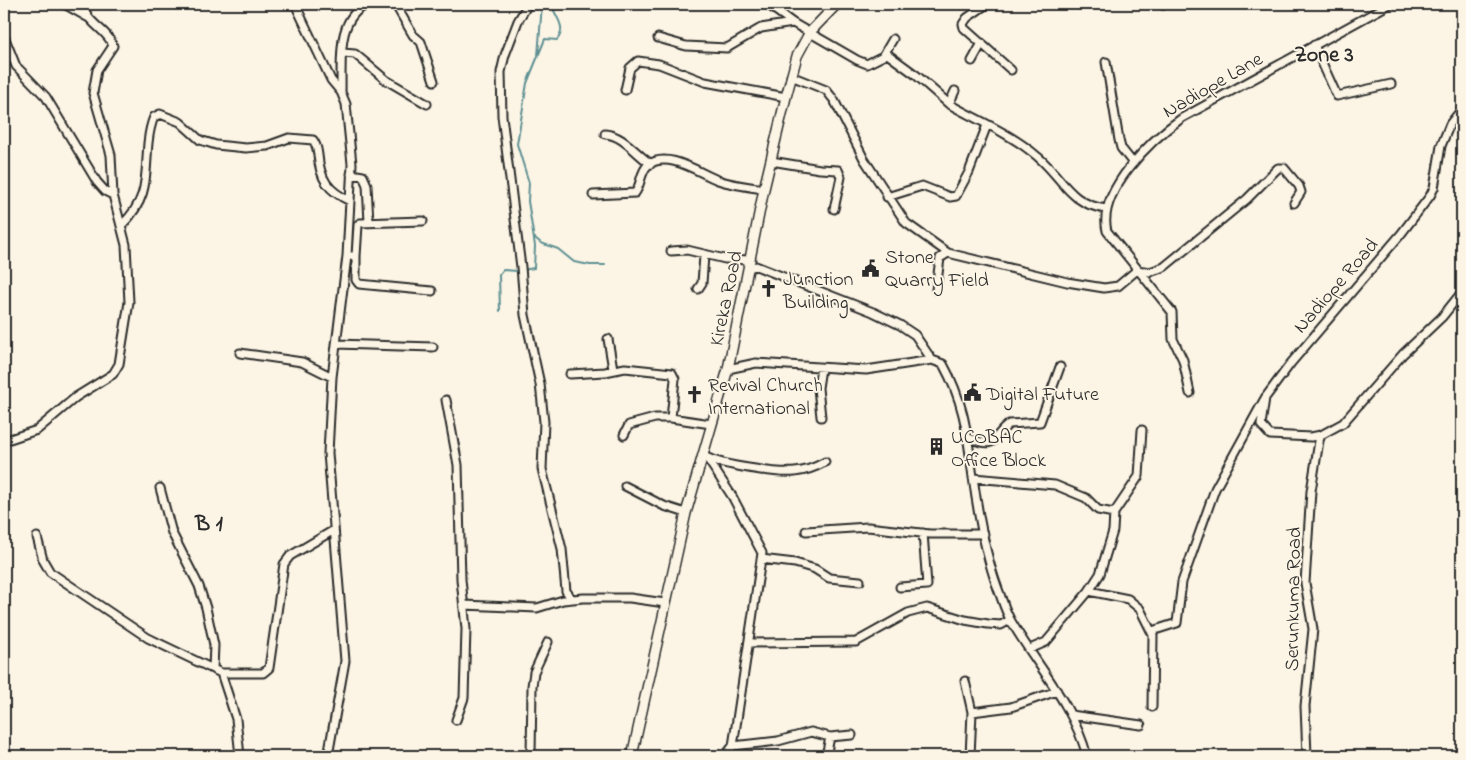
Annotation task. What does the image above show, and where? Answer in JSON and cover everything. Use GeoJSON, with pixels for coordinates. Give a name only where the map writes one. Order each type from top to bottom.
{"type":"FeatureCollection","features":[{"type":"Feature","properties":{"kind":"main road","name":"Kireka Road"},"geometry":{"type":"LineString","coordinates":[[632,756],[686,513],[705,456],[711,424],[728,369],[764,190],[797,56],[810,32],[838,4]]}},
{"type":"Feature","properties":{"kind":"street"},"geometry":{"type":"LineString","coordinates":[[4,441],[37,430],[76,397],[106,379],[117,369],[121,356],[129,302],[128,264],[122,225],[113,195],[111,155],[92,93],[97,70],[113,46],[112,42],[88,17],[64,4]]}},
{"type":"Feature","properties":{"kind":"street"},"geometry":{"type":"LineString","coordinates":[[84,4],[88,17]]}},
{"type":"Feature","properties":{"kind":"street"},"geometry":{"type":"LineString","coordinates":[[295,4],[330,80],[341,92]]}},
{"type":"Feature","properties":{"kind":"street"},"geometry":{"type":"LineString","coordinates":[[328,756],[345,661],[328,453],[332,377],[347,256],[350,201],[351,174],[347,110],[341,92],[343,53],[347,21],[354,12],[367,4]]}},
{"type":"Feature","properties":{"kind":"street"},"geometry":{"type":"LineString","coordinates":[[394,4],[412,36],[421,42],[434,81]]}},
{"type":"Feature","properties":{"kind":"street"},"geometry":{"type":"LineString","coordinates":[[528,4],[518,21],[501,72],[502,116],[522,271],[528,334],[540,384],[544,422],[542,469],[562,549],[566,591],[571,598]]}},
{"type":"Feature","properties":{"kind":"street"},"geometry":{"type":"LineString","coordinates":[[767,4],[794,23],[863,63],[875,62],[886,53],[892,39]]}},
{"type":"Feature","properties":{"kind":"street"},"geometry":{"type":"LineString","coordinates":[[987,4],[967,18],[963,24],[966,32],[982,43],[1011,70]]}},
{"type":"Feature","properties":{"kind":"street","name":"Nadiope Lane"},"geometry":{"type":"LineString","coordinates":[[1106,209],[1133,163],[1160,133],[1182,118],[1390,4]]}},
{"type":"Feature","properties":{"kind":"street"},"geometry":{"type":"LineString","coordinates":[[658,38],[686,46],[727,48],[760,28],[794,23]]}},
{"type":"Feature","properties":{"kind":"street"},"geometry":{"type":"LineString","coordinates":[[4,36],[18,69],[46,97],[97,182],[105,191],[113,195]]}},
{"type":"Feature","properties":{"kind":"street"},"geometry":{"type":"LineString","coordinates":[[972,61],[982,43]]}},
{"type":"Feature","properties":{"kind":"street"},"geometry":{"type":"LineString","coordinates":[[1314,45],[1337,96],[1391,84]]}},
{"type":"Feature","properties":{"kind":"street"},"geometry":{"type":"LineString","coordinates":[[343,53],[355,54],[386,80],[427,104]]}},
{"type":"Feature","properties":{"kind":"street"},"geometry":{"type":"LineString","coordinates":[[886,53],[916,75],[949,104],[1008,135],[1038,156],[1081,201],[1106,209],[1107,231],[1172,312],[1173,339],[1183,360],[1190,393]]}},
{"type":"Feature","properties":{"kind":"street"},"geometry":{"type":"LineString","coordinates":[[625,90],[630,68],[638,61],[659,64],[704,82],[786,97]]}},
{"type":"Feature","properties":{"kind":"street"},"geometry":{"type":"LineString","coordinates":[[1106,62],[1118,140],[1121,148],[1133,163]]}},
{"type":"Feature","properties":{"kind":"street"},"geometry":{"type":"LineString","coordinates":[[792,76],[820,86],[834,100],[864,159],[906,223],[948,253],[1067,282],[1104,288],[1118,286],[1137,270],[1150,272],[1164,267],[1247,199],[1278,168],[1284,168],[1299,186],[1301,192],[1294,203]]}},
{"type":"Feature","properties":{"kind":"street"},"geometry":{"type":"LineString","coordinates":[[949,104],[955,92]]}},
{"type":"Feature","properties":{"kind":"street","name":"Nadiope Road"},"geometry":{"type":"LineString","coordinates":[[1321,435],[1311,437],[1270,436],[1261,425],[1266,398],[1306,343],[1401,234],[1430,196],[1434,188],[1441,146],[1450,124],[1462,109]]}},
{"type":"Feature","properties":{"kind":"street"},"geometry":{"type":"LineString","coordinates":[[122,225],[138,208],[142,198],[147,180],[149,130],[154,117],[160,114],[180,122],[200,140],[216,145],[246,148],[267,146],[289,138],[312,140],[317,147],[319,166],[324,183],[333,193],[350,201]]}},
{"type":"Feature","properties":{"kind":"street"},"geometry":{"type":"LineString","coordinates":[[888,197],[922,186],[950,197],[956,196],[969,172],[987,125]]}},
{"type":"Feature","properties":{"kind":"street"},"geometry":{"type":"LineString","coordinates":[[605,134],[612,134],[623,141],[636,155],[651,164]]}},
{"type":"Feature","properties":{"kind":"street"},"geometry":{"type":"LineString","coordinates":[[593,196],[635,193],[646,166],[675,161],[718,180],[764,190]]}},
{"type":"Feature","properties":{"kind":"street"},"geometry":{"type":"LineString","coordinates":[[771,161],[838,170],[841,177],[834,209]]}},
{"type":"Feature","properties":{"kind":"street"},"geometry":{"type":"LineString","coordinates":[[351,174],[362,176],[366,182],[369,222]]}},
{"type":"Feature","properties":{"kind":"street"},"geometry":{"type":"LineString","coordinates":[[422,221],[369,222],[358,225],[356,280],[359,284],[432,291]]}},
{"type":"Feature","properties":{"kind":"street"},"geometry":{"type":"LineString","coordinates":[[671,251],[687,250],[704,256],[750,264],[873,312],[900,325],[915,335],[932,360]]}},
{"type":"Feature","properties":{"kind":"street"},"geometry":{"type":"LineString","coordinates":[[936,290],[940,258],[948,253]]}},
{"type":"Feature","properties":{"kind":"street"},"geometry":{"type":"LineString","coordinates":[[347,256],[356,256]]}},
{"type":"Feature","properties":{"kind":"street"},"geometry":{"type":"LineString","coordinates":[[698,289],[702,283],[704,256]]}},
{"type":"Feature","properties":{"kind":"street"},"geometry":{"type":"LineString","coordinates":[[1321,435],[1343,423],[1403,354],[1442,317],[1462,292]]}},
{"type":"Feature","properties":{"kind":"street"},"geometry":{"type":"LineString","coordinates":[[608,339],[613,370]]}},
{"type":"Feature","properties":{"kind":"street"},"geometry":{"type":"LineString","coordinates":[[336,344],[433,347]]}},
{"type":"Feature","properties":{"kind":"street"},"geometry":{"type":"LineString","coordinates":[[240,353],[302,362],[332,377]]}},
{"type":"Feature","properties":{"kind":"street"},"geometry":{"type":"LineString","coordinates":[[728,369],[756,363],[866,370],[932,360],[943,364],[954,383],[969,438],[973,478],[992,571],[1010,620],[1071,715],[1087,756]]}},
{"type":"Feature","properties":{"kind":"street"},"geometry":{"type":"LineString","coordinates":[[969,438],[987,444],[992,443],[1009,424],[1040,422],[1060,366]]}},
{"type":"Feature","properties":{"kind":"street"},"geometry":{"type":"LineString","coordinates":[[570,374],[605,372],[625,368],[674,374],[671,418]]}},
{"type":"Feature","properties":{"kind":"street"},"geometry":{"type":"LineString","coordinates":[[821,368],[818,388],[821,417]]}},
{"type":"Feature","properties":{"kind":"street"},"geometry":{"type":"LineString","coordinates":[[1152,631],[1177,623],[1182,582],[1215,488],[1266,398]]}},
{"type":"Feature","properties":{"kind":"street"},"geometry":{"type":"LineString","coordinates":[[446,400],[458,465],[461,579],[467,660],[464,698],[456,720]]}},
{"type":"Feature","properties":{"kind":"street"},"geometry":{"type":"LineString","coordinates":[[624,435],[629,425],[655,418],[671,418],[711,424]]}},
{"type":"Feature","properties":{"kind":"street"},"geometry":{"type":"LineString","coordinates":[[1030,649],[1046,642],[1090,591],[1100,574],[1113,531],[1114,513],[1139,476],[1142,430]]}},
{"type":"Feature","properties":{"kind":"street","name":"Serunkuma Road"},"geometry":{"type":"LineString","coordinates":[[1307,756],[1306,706],[1313,629],[1305,583],[1311,491],[1316,451],[1321,435]]}},
{"type":"Feature","properties":{"kind":"street"},"geometry":{"type":"LineString","coordinates":[[705,456],[724,463],[786,472],[809,469],[825,462]]}},
{"type":"Feature","properties":{"kind":"street"},"geometry":{"type":"LineString","coordinates":[[705,456],[732,496],[759,545],[761,559],[754,598],[750,643],[733,746],[725,756]]}},
{"type":"Feature","properties":{"kind":"street"},"geometry":{"type":"LineString","coordinates":[[973,478],[1055,485],[1086,498],[1098,510],[1114,513]]}},
{"type":"Feature","properties":{"kind":"street"},"geometry":{"type":"LineString","coordinates":[[625,486],[659,503],[686,513]]}},
{"type":"Feature","properties":{"kind":"street"},"geometry":{"type":"LineString","coordinates":[[160,488],[172,533],[198,586],[206,608],[214,645],[213,668]]}},
{"type":"Feature","properties":{"kind":"street"},"geometry":{"type":"LineString","coordinates":[[806,531],[868,527],[923,533],[984,534]]}},
{"type":"Feature","properties":{"kind":"street"},"geometry":{"type":"LineString","coordinates":[[37,536],[43,560],[56,577],[148,638],[221,673],[263,673],[268,671],[284,564],[290,556],[334,530]]}},
{"type":"Feature","properties":{"kind":"street"},"geometry":{"type":"LineString","coordinates":[[900,587],[927,585],[923,533]]}},
{"type":"Feature","properties":{"kind":"street"},"geometry":{"type":"LineString","coordinates":[[761,559],[795,563],[815,569],[829,578],[860,581]]}},
{"type":"Feature","properties":{"kind":"street"},"geometry":{"type":"LineString","coordinates":[[1090,591],[1134,602],[1152,631],[1152,707]]}},
{"type":"Feature","properties":{"kind":"street"},"geometry":{"type":"LineString","coordinates":[[464,605],[512,609],[545,606],[571,598],[630,598],[665,602]]}},
{"type":"Feature","properties":{"kind":"street"},"geometry":{"type":"LineString","coordinates":[[750,643],[856,642],[908,613],[927,608],[965,620],[1002,625],[1010,620]]}},
{"type":"Feature","properties":{"kind":"street"},"geometry":{"type":"LineString","coordinates":[[531,756],[534,672],[548,642]]}},
{"type":"Feature","properties":{"kind":"street"},"geometry":{"type":"LineString","coordinates":[[221,673],[236,719],[240,756]]}},
{"type":"Feature","properties":{"kind":"street"},"geometry":{"type":"LineString","coordinates":[[965,681],[972,712],[970,756]]}},
{"type":"Feature","properties":{"kind":"street"},"geometry":{"type":"LineString","coordinates":[[972,712],[1011,707],[1057,691]]}},
{"type":"Feature","properties":{"kind":"street"},"geometry":{"type":"LineString","coordinates":[[1071,715],[1141,725]]}},
{"type":"Feature","properties":{"kind":"street"},"geometry":{"type":"LineString","coordinates":[[733,746],[778,742],[812,732],[830,737],[852,735]]}},
{"type":"Feature","properties":{"kind":"street"},"geometry":{"type":"LineString","coordinates":[[826,756],[830,737]]}},
{"type":"Feature","properties":{"kind":"waterway"},"geometry":{"type":"LineString","coordinates":[[538,56],[542,4]]}},
{"type":"Feature","properties":{"kind":"waterway"},"geometry":{"type":"LineString","coordinates":[[523,270],[534,268],[535,246],[528,201],[529,183],[517,144],[527,83],[545,39],[557,40],[560,35],[561,26],[552,4]]}},
{"type":"Feature","properties":{"kind":"waterway"},"geometry":{"type":"LineString","coordinates":[[535,238],[541,243],[558,249],[574,262],[605,265]]}},
{"type":"Feature","properties":{"kind":"waterway"},"geometry":{"type":"LineString","coordinates":[[500,311],[499,275],[503,270],[518,271]]}},
{"type":"Feature","properties":{"kind":"place","name":"Stone Quarry Field"},"geometry":{"type":"Point","coordinates":[871,268]}},
{"type":"Feature","properties":{"kind":"place","name":"Junction Building"},"geometry":{"type":"Point","coordinates":[769,289]}},
{"type":"Feature","properties":{"kind":"place","name":"Digital Future"},"geometry":{"type":"Point","coordinates":[972,393]}},
{"type":"Feature","properties":{"kind":"place","name":"Revival Church International"},"geometry":{"type":"Point","coordinates":[694,395]}},
{"type":"Feature","properties":{"kind":"place","name":"UCOBAC Office Block"},"geometry":{"type":"Point","coordinates":[937,447]}},
{"type":"Feature","properties":{"kind":"district","name":"Zone 3"},"geometry":{"type":"Point","coordinates":[1324,53]}},
{"type":"Feature","properties":{"kind":"district","name":"B 1"},"geometry":{"type":"Point","coordinates":[209,522]}}]}
